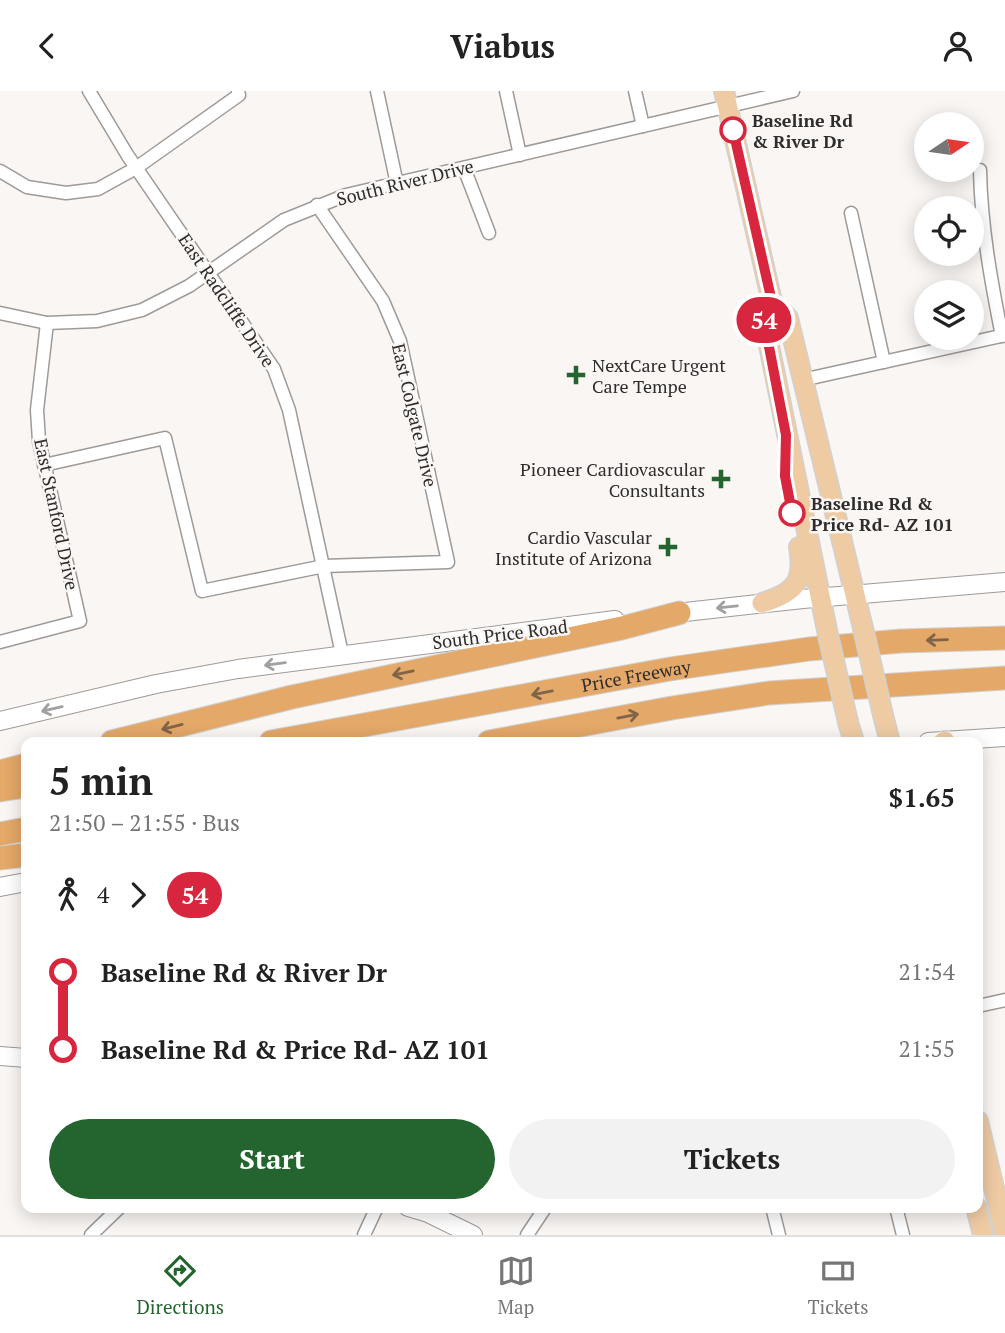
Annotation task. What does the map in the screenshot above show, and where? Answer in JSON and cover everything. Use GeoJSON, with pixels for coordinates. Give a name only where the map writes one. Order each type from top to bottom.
{"type":"FeatureCollection","features":[{"type":"Feature","properties":{"kind":"highway"},"geometry":{"type":"LineString","coordinates":[[132,737],[292,697],[622,628],[679,613]]}},
{"type":"Feature","properties":{"kind":"highway","name":"Price Freeway"},"geometry":{"type":"LineString","coordinates":[[298,737],[670,669],[809,649],[901,641],[1005,638]]}},
{"type":"Feature","properties":{"kind":"highway"},"geometry":{"type":"LineString","coordinates":[[516,737],[769,693],[1005,678]]}},
{"type":"Feature","properties":{"kind":"highway"},"geometry":{"type":"LineString","coordinates":[[0,772],[21,766]]}},
{"type":"Feature","properties":{"kind":"highway"},"geometry":{"type":"LineString","coordinates":[[0,790],[21,787]]}},
{"type":"Feature","properties":{"kind":"highway"},"geometry":{"type":"LineString","coordinates":[[0,834],[21,830]]}},
{"type":"Feature","properties":{"kind":"highway"},"geometry":{"type":"LineString","coordinates":[[0,858],[21,856]]}},
{"type":"Feature","properties":{"kind":"main road"},"geometry":{"type":"LineString","coordinates":[[726,99],[772,302],[788,318],[889,737]]}},
{"type":"Feature","properties":{"kind":"main road"},"geometry":{"type":"LineString","coordinates":[[772,302],[764,321],[822,605],[852,736]]}},
{"type":"Feature","properties":{"kind":"main road"},"geometry":{"type":"LineString","coordinates":[[768,342],[802,380]]}},
{"type":"Feature","properties":{"kind":"main road"},"geometry":{"type":"LineString","coordinates":[[780,404],[794,381],[802,380]]}},
{"type":"Feature","properties":{"kind":"main road"},"geometry":{"type":"LineString","coordinates":[[780,404],[793,424],[809,459],[821,460]]}},
{"type":"Feature","properties":{"kind":"main road"},"geometry":{"type":"LineString","coordinates":[[762,603],[789,593],[800,576],[800,552],[785,476],[786,435]]}},
{"type":"Feature","properties":{"kind":"main road","name":"South Price Road"},"geometry":{"type":"LineString","coordinates":[[0,721],[168,682],[342,655],[762,603],[822,605],[1005,582]]}},
{"type":"Feature","properties":{"kind":"main road"},"geometry":{"type":"LineString","coordinates":[[983,739],[1005,737]]}},
{"type":"Feature","properties":{"kind":"main road"},"geometry":{"type":"LineString","coordinates":[[0,887],[21,883]]}},
{"type":"Feature","properties":{"kind":"main road"},"geometry":{"type":"LineString","coordinates":[[0,1056],[21,1058]]}},
{"type":"Feature","properties":{"kind":"main road"},"geometry":{"type":"LineString","coordinates":[[983,1142],[1005,1234]]}},
{"type":"Feature","properties":{"kind":"main road"},"geometry":{"type":"LineString","coordinates":[[428,1213],[473,1235]]}},
{"type":"Feature","properties":{"kind":"main road"},"geometry":{"type":"LineString","coordinates":[[978,1213],[983,1235]]}},
{"type":"Feature","properties":{"kind":"street","name":"East Radcliffe Drive"},"geometry":{"type":"LineString","coordinates":[[89,91],[136,168],[274,369],[289,410],[342,655]]}},
{"type":"Feature","properties":{"kind":"street"},"geometry":{"type":"LineString","coordinates":[[0,171],[27,187],[66,193],[98,189],[136,168],[239,95],[238,91]]}},
{"type":"Feature","properties":{"kind":"street"},"geometry":{"type":"LineString","coordinates":[[377,91],[397,184]]}},
{"type":"Feature","properties":{"kind":"street"},"geometry":{"type":"LineString","coordinates":[[506,91],[520,155]]}},
{"type":"Feature","properties":{"kind":"street"},"geometry":{"type":"LineString","coordinates":[[635,91],[643,126]]}},
{"type":"Feature","properties":{"kind":"street","name":"South River Drive"},"geometry":{"type":"LineString","coordinates":[[0,313],[47,323],[97,321],[142,310],[189,286],[284,220],[346,195],[643,126],[726,99],[793,91]]}},
{"type":"Feature","properties":{"kind":"street"},"geometry":{"type":"LineString","coordinates":[[464,168],[489,233]]}},
{"type":"Feature","properties":{"kind":"street"},"geometry":{"type":"LineString","coordinates":[[802,380],[1004,336],[990,278],[980,182]]}},
{"type":"Feature","properties":{"kind":"street","name":"East Colgate Drive"},"geometry":{"type":"LineString","coordinates":[[317,205],[383,301],[400,341],[448,562],[324,566]]}},
{"type":"Feature","properties":{"kind":"street"},"geometry":{"type":"LineString","coordinates":[[851,213],[884,362]]}},
{"type":"Feature","properties":{"kind":"street","name":"East Stanford Drive"},"geometry":{"type":"LineString","coordinates":[[0,642],[80,621],[38,441],[37,410],[47,323]]}},
{"type":"Feature","properties":{"kind":"street"},"geometry":{"type":"LineString","coordinates":[[44,465],[165,438],[202,591],[324,566]]}},
{"type":"Feature","properties":{"kind":"street"},"geometry":{"type":"LineString","coordinates":[[983,1005],[1005,999]]}},
{"type":"Feature","properties":{"kind":"street"},"geometry":{"type":"LineString","coordinates":[[91,1235],[114,1213]]}},
{"type":"Feature","properties":{"kind":"street"},"geometry":{"type":"LineString","coordinates":[[364,1235],[374,1213]]}},
{"type":"Feature","properties":{"kind":"street"},"geometry":{"type":"LineString","coordinates":[[527,1235],[542,1213]]}},
{"type":"Feature","properties":{"kind":"street"},"geometry":{"type":"LineString","coordinates":[[774,1213],[779,1235]]}},
{"type":"Feature","properties":{"kind":"street"},"geometry":{"type":"LineString","coordinates":[[898,1213],[903,1235]]}},
{"type":"Feature","properties":{"kind":"bus line","name":"54"},"geometry":{"type":"LineString","coordinates":[[733,130],[772,302],[764,321],[786,435],[785,476],[792,513]]}},
{"type":"Feature","properties":{"kind":"place","name":"Baseline Rd & River Dr"},"geometry":{"type":"Point","coordinates":[733,130]}},
{"type":"Feature","properties":{"kind":"place","name":"NextCare Urgent Care Tempe"},"geometry":{"type":"Point","coordinates":[576,375]}},
{"type":"Feature","properties":{"kind":"place","name":"Pioneer Cardiovascular Consultants"},"geometry":{"type":"Point","coordinates":[721,479]}},
{"type":"Feature","properties":{"kind":"place","name":"Baseline Rd & Price Rd- AZ 101"},"geometry":{"type":"Point","coordinates":[792,513]}},
{"type":"Feature","properties":{"kind":"place","name":"Cardio Vascular Institute of Arizona"},"geometry":{"type":"Point","coordinates":[668,547]}}]}
